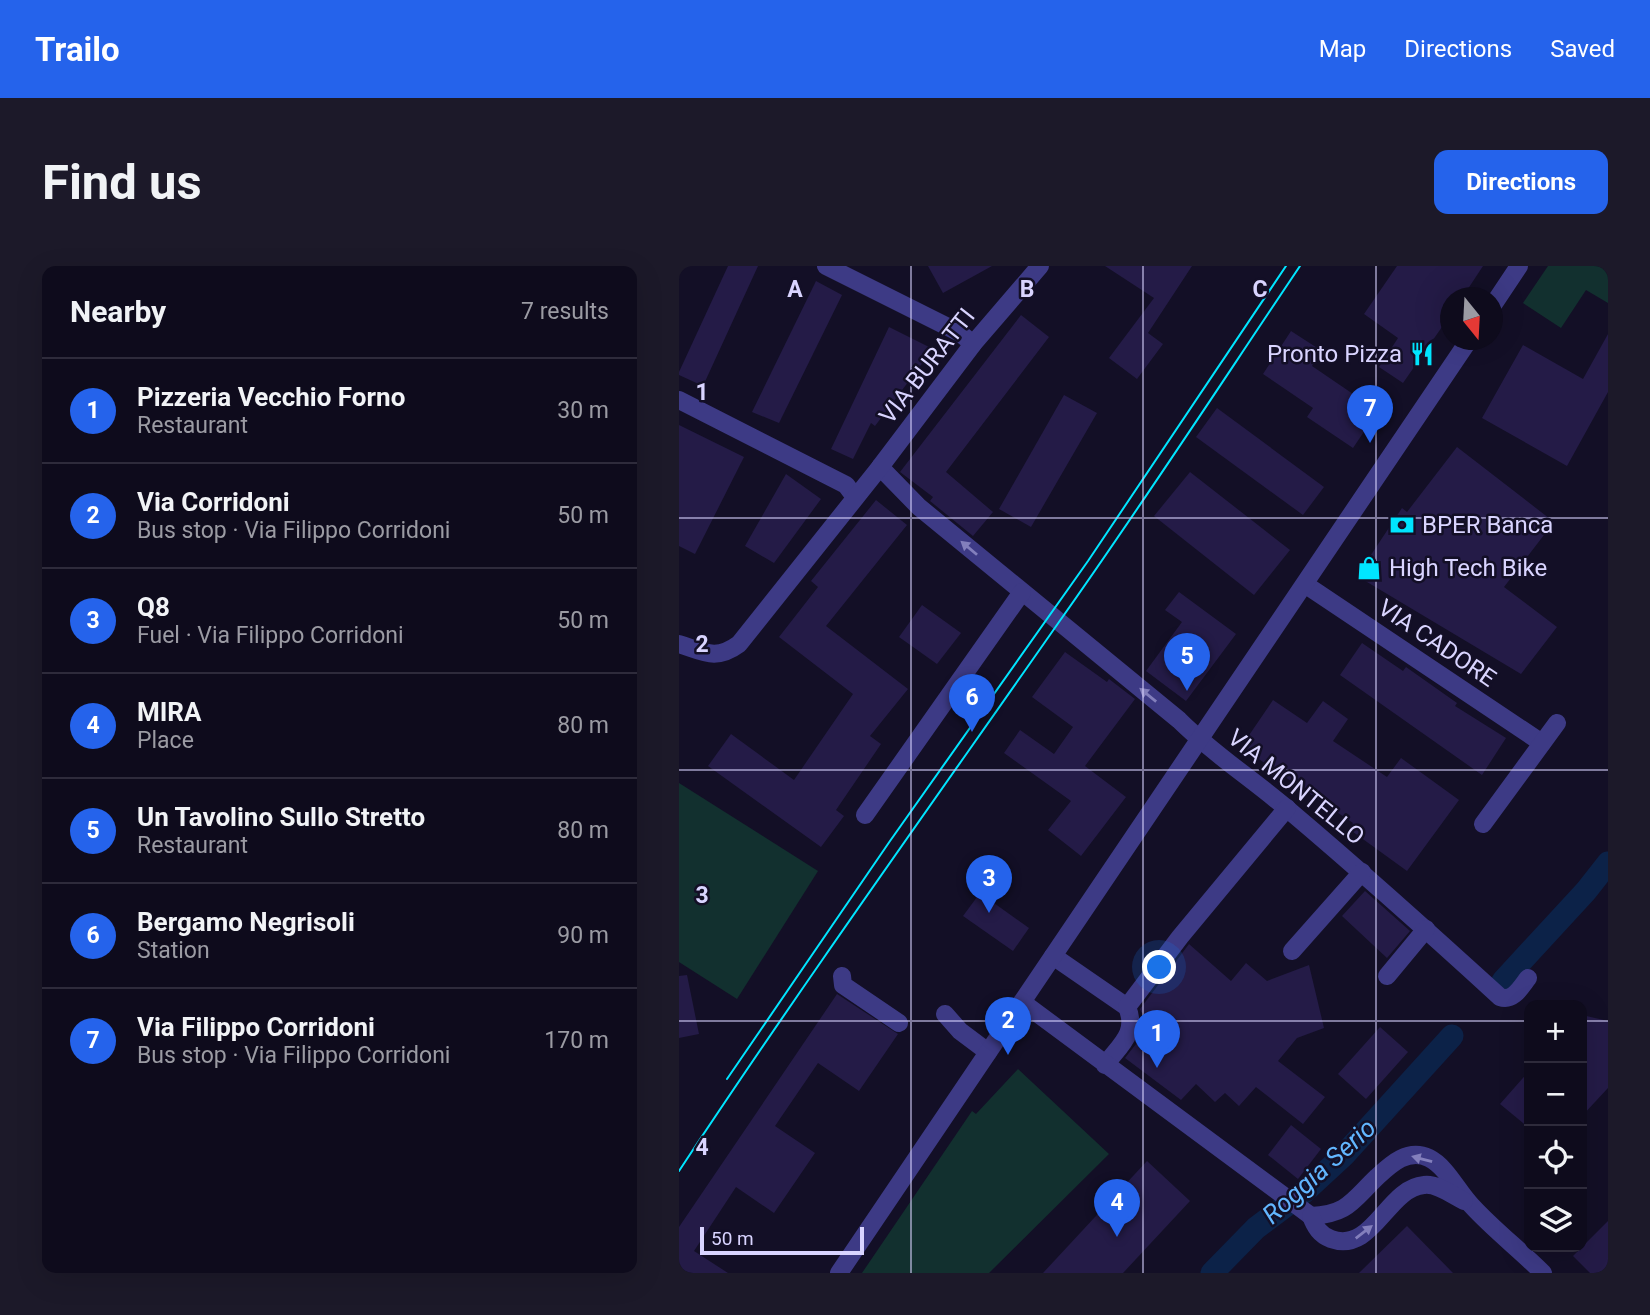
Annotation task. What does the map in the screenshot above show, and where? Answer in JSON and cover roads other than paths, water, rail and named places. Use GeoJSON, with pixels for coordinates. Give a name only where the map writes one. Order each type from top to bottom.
{"type":"FeatureCollection","features":[{"type":"Feature","properties":{"kind":"street"},"geometry":{"type":"LineString","coordinates":[[826,266],[960,333],[973,344]]}},
{"type":"Feature","properties":{"kind":"street","name":"VIA BURATTI"},"geometry":{"type":"LineString","coordinates":[[679,644],[712,655],[727,653],[739,643],[880,467],[973,344],[1040,266]]}},
{"type":"Feature","properties":{"kind":"street"},"geometry":{"type":"LineString","coordinates":[[1503,290],[1519,266]]}},
{"type":"Feature","properties":{"kind":"street"},"geometry":{"type":"LineString","coordinates":[[839,1273],[1462,350]]}},
{"type":"Feature","properties":{"kind":"street"},"geometry":{"type":"LineString","coordinates":[[679,400],[846,485],[855,497]]}},
{"type":"Feature","properties":{"kind":"street","name":"VIA MONTELLO"},"geometry":{"type":"LineString","coordinates":[[880,467],[919,507],[1362,872],[1500,997],[1512,998],[1528,978]]}},
{"type":"Feature","properties":{"kind":"street","name":"VIA CADORE"},"geometry":{"type":"LineString","coordinates":[[1306,585],[1542,743]]}},
{"type":"Feature","properties":{"kind":"street"},"geometry":{"type":"LineString","coordinates":[[865,815],[1021,592]]}},
{"type":"Feature","properties":{"kind":"street"},"geometry":{"type":"LineString","coordinates":[[1483,824],[1557,723]]}},
{"type":"Feature","properties":{"kind":"street"},"geometry":{"type":"LineString","coordinates":[[1127,1007],[1180,937],[1287,808]]}},
{"type":"Feature","properties":{"kind":"street","name":"VIA MONTELLO"},"geometry":{"type":"LineString","coordinates":[[1292,951],[1362,872]]}},
{"type":"Feature","properties":{"kind":"street"},"geometry":{"type":"LineString","coordinates":[[1387,976],[1426,929]]}},
{"type":"Feature","properties":{"kind":"street"},"geometry":{"type":"LineString","coordinates":[[1053,956],[1127,1007],[1132,1020],[1130,1032],[1105,1065]]}},
{"type":"Feature","properties":{"kind":"street"},"geometry":{"type":"LineString","coordinates":[[842,976],[843,985],[899,1023]]}},
{"type":"Feature","properties":{"kind":"street"},"geometry":{"type":"LineString","coordinates":[[1022,1002],[1266,1181],[1303,1211],[1323,1235],[1339,1241],[1362,1236],[1404,1194],[1416,1186],[1432,1185],[1470,1204]]}},
{"type":"Feature","properties":{"kind":"street"},"geometry":{"type":"LineString","coordinates":[[944,1014],[960,1031],[988,1052]]}},
{"type":"Feature","properties":{"kind":"street"},"geometry":{"type":"LineString","coordinates":[[1303,1211],[1327,1215],[1343,1210],[1396,1160],[1407,1156],[1430,1158],[1470,1204],[1542,1273]]}},
{"type":"Feature","properties":{"kind":"waterway","name":"Roggia Serio"},"geometry":{"type":"LineString","coordinates":[[1503,981],[1586,891],[1608,863]]}},
{"type":"Feature","properties":{"kind":"waterway","name":"Roggia Serio"},"geometry":{"type":"LineString","coordinates":[[1212,1273],[1256,1228],[1304,1192],[1344,1155],[1452,1036]]}},
{"type":"Feature","properties":{"kind":"tram line"},"geometry":{"type":"LineString","coordinates":[[727,1079],[890,841],[1088,561],[1286,266]]}},
{"type":"Feature","properties":{"kind":"tram line"},"geometry":{"type":"LineString","coordinates":[[679,1171],[1120,534],[1300,266]]}},
{"type":"Feature","properties":{"kind":"place","name":"Pronto Pizza"},"geometry":{"type":"Point","coordinates":[1422,354]}},
{"type":"Feature","properties":{"kind":"place","name":"Via Filippo Corridoni"},"geometry":{"type":"Point","coordinates":[1370,443]}},
{"type":"Feature","properties":{"kind":"place","name":"BPER Banca"},"geometry":{"type":"Point","coordinates":[1402,525]}},
{"type":"Feature","properties":{"kind":"place","name":"High Tech Bike"},"geometry":{"type":"Point","coordinates":[1369,568]}},
{"type":"Feature","properties":{"kind":"place","name":"Un Tavolino Sullo Stretto"},"geometry":{"type":"Point","coordinates":[1187,691]}},
{"type":"Feature","properties":{"kind":"place","name":"Bergamo Negrisoli"},"geometry":{"type":"Point","coordinates":[972,732]}},
{"type":"Feature","properties":{"kind":"place","name":"Q8"},"geometry":{"type":"Point","coordinates":[989,913]}},
{"type":"Feature","properties":{"kind":"place","name":"Via Corridoni"},"geometry":{"type":"Point","coordinates":[1008,1055]}},
{"type":"Feature","properties":{"kind":"place","name":"Pizzeria Vecchio Forno"},"geometry":{"type":"Point","coordinates":[1157,1068]}},
{"type":"Feature","properties":{"kind":"place","name":"MIRA"},"geometry":{"type":"Point","coordinates":[1117,1237]}}]}
